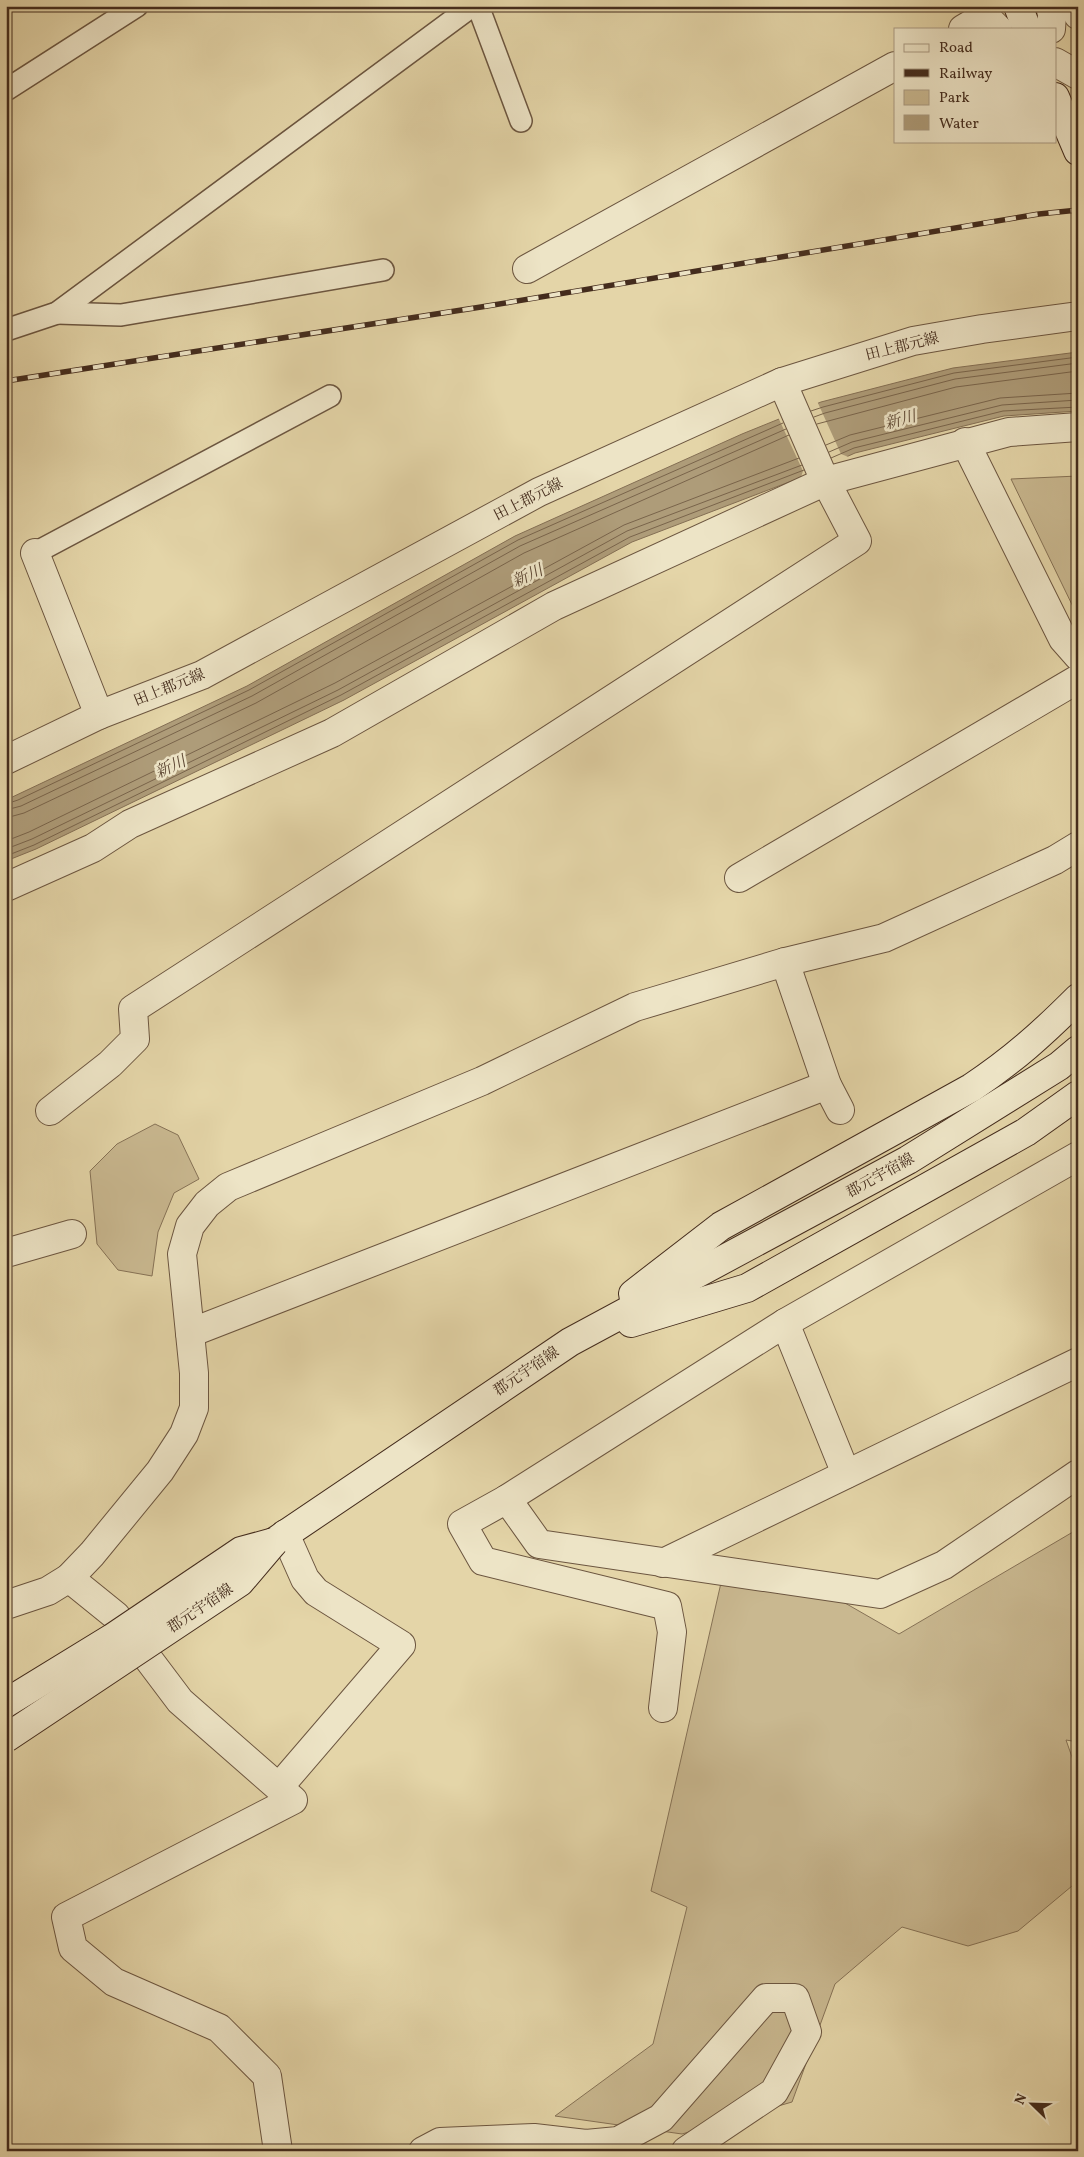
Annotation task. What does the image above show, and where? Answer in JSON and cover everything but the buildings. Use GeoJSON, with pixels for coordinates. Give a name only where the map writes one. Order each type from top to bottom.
{"type":"FeatureCollection","features":[{"type":"Feature","properties":{"kind":"street"},"geometry":{"type":"LineString","coordinates":[[1018,6],[1027,28]]}},
{"type":"Feature","properties":{"kind":"street"},"geometry":{"type":"LineString","coordinates":[[1050,6],[1052,14],[1051,28]]}},
{"type":"Feature","properties":{"kind":"street"},"geometry":{"type":"LineString","coordinates":[[1073,6],[1078,15]]}},
{"type":"Feature","properties":{"kind":"street"},"geometry":{"type":"LineString","coordinates":[[1056,63],[1078,75]]}},
{"type":"Feature","properties":{"kind":"street"},"geometry":{"type":"LineString","coordinates":[[528,269],[894,67]]}},
{"type":"Feature","properties":{"kind":"street"},"geometry":{"type":"LineString","coordinates":[[1056,99],[1078,151]]}},
{"type":"Feature","properties":{"kind":"street","name":"田上郡元線"},"geometry":{"type":"LineString","coordinates":[[6,760],[99,715],[202,675],[539,492],[782,382],[913,341],[982,329],[1078,316]]}},
{"type":"Feature","properties":{"kind":"street"},"geometry":{"type":"LineString","coordinates":[[50,1111],[110,1064],[135,1039],[133,1009],[857,541],[824,478],[782,382]]}},
{"type":"Feature","properties":{"kind":"street"},"geometry":{"type":"LineString","coordinates":[[6,887],[93,848],[130,824],[332,733],[554,606],[824,478],[1009,432],[1078,427]]}},
{"type":"Feature","properties":{"kind":"street"},"geometry":{"type":"LineString","coordinates":[[965,442],[1063,639],[1078,656]]}},
{"type":"Feature","properties":{"kind":"street"},"geometry":{"type":"LineString","coordinates":[[35,553],[99,715]]}},
{"type":"Feature","properties":{"kind":"street"},"geometry":{"type":"LineString","coordinates":[[739,878],[1078,679]]}},
{"type":"Feature","properties":{"kind":"street"},"geometry":{"type":"LineString","coordinates":[[6,1605],[48,1591],[69,1578],[92,1554],[160,1471],[184,1434],[194,1408],[194,1373],[182,1254],[190,1226],[207,1204],[228,1187],[482,1081],[635,1007],[785,962],[884,938],[1054,860],[1078,846]]}},
{"type":"Feature","properties":{"kind":"street"},"geometry":{"type":"LineString","coordinates":[[785,962],[827,1085],[840,1110]]}},
{"type":"Feature","properties":{"kind":"street"},"geometry":{"type":"LineString","coordinates":[[570,1342],[720,1226],[971,1088],[994,1073],[1034,1042],[1078,998]]}},
{"type":"Feature","properties":{"kind":"street","name":"郡元宇宿線"},"geometry":{"type":"LineString","coordinates":[[6,1738],[240,1582],[279,1538],[570,1342],[908,1160],[1059,1066],[1078,1050]]}},
{"type":"Feature","properties":{"kind":"street"},"geometry":{"type":"LineString","coordinates":[[190,1333],[827,1085]]}},
{"type":"Feature","properties":{"kind":"street"},"geometry":{"type":"LineString","coordinates":[[570,1342],[747,1288],[1026,1132],[1078,1095]]}},
{"type":"Feature","properties":{"kind":"street"},"geometry":{"type":"LineString","coordinates":[[663,1708],[672,1632],[667,1606],[483,1561],[462,1524],[507,1498],[784,1322],[1078,1156]]}},
{"type":"Feature","properties":{"kind":"street"},"geometry":{"type":"LineString","coordinates":[[6,1253],[72,1234]]}},
{"type":"Feature","properties":{"kind":"street"},"geometry":{"type":"LineString","coordinates":[[784,1322],[846,1474]]}},
{"type":"Feature","properties":{"kind":"street"},"geometry":{"type":"LineString","coordinates":[[662,1563],[1078,1362]]}},
{"type":"Feature","properties":{"kind":"street"},"geometry":{"type":"LineString","coordinates":[[507,1498],[539,1544],[880,1594],[944,1565],[1078,1474]]}},
{"type":"Feature","properties":{"kind":"street"},"geometry":{"type":"LineString","coordinates":[[6,1703],[112,1638],[241,1551],[279,1538],[305,1579],[316,1592],[401,1645],[279,1787]]}},
{"type":"Feature","properties":{"kind":"street"},"geometry":{"type":"LineString","coordinates":[[69,1578],[116,1616],[180,1701],[293,1800],[66,1917],[73,1948],[114,1982],[219,2028],[267,2076],[278,2151]]}},
{"type":"Feature","properties":{"kind":"street"},"geometry":{"type":"LineString","coordinates":[[423,2151],[440,2142],[534,2138],[586,2144],[618,2141],[662,2118],[766,1998],[795,1998],[807,2032],[774,2092],[686,2151]]}},
{"type":"Feature","properties":{"kind":"lane"},"geometry":{"type":"LineString","coordinates":[[6,90],[137,6]]}},
{"type":"Feature","properties":{"kind":"lane"},"geometry":{"type":"LineString","coordinates":[[6,330],[58,313],[472,6]]}},
{"type":"Feature","properties":{"kind":"lane"},"geometry":{"type":"LineString","coordinates":[[478,6],[521,121]]}},
{"type":"Feature","properties":{"kind":"lane"},"geometry":{"type":"LineString","coordinates":[[58,313],[121,315],[383,270]]}},
{"type":"Feature","properties":{"kind":"lane"},"geometry":{"type":"LineString","coordinates":[[35,553],[330,396]]}},
{"type":"Feature","properties":{"kind":"green space"},"geometry":{"type":"Polygon","coordinates":[[[1078,476],[1078,617],[1011,479],[1078,476]]]}},
{"type":"Feature","properties":{"kind":"green space"},"geometry":{"type":"Polygon","coordinates":[[[155,1124],[178,1135],[199,1179],[174,1193],[158,1232],[152,1276],[118,1270],[97,1244],[90,1171],[117,1144],[155,1124]]]}},
{"type":"Feature","properties":{"kind":"green space"},"geometry":{"type":"Polygon","coordinates":[[[1078,1529],[1078,1742],[1066,1740],[1078,1774],[1078,1881],[1018,1931],[968,1946],[902,1927],[835,1984],[792,2102],[682,2134],[555,2116],[653,2044],[687,1907],[651,1891],[723,1574],[838,1599],[899,1634],[1078,1529]]]}},
{"type":"Feature","properties":{"kind":"water","name":"新川"},"geometry":{"type":"Polygon","coordinates":[[[1078,352],[1078,411],[1004,416],[855,453],[797,479],[632,542],[344,700],[36,849],[6,861],[6,800],[247,686],[515,536],[742,434],[821,402],[953,368],[1078,352]]]}},
{"type":"Feature","properties":{"kind":"pier"},"geometry":{"type":"Polygon","coordinates":[[[817,401],[841,454],[851,458],[800,480],[803,471],[778,417],[817,401]]]}},
{"type":"Feature","properties":{"kind":"railway"},"geometry":{"type":"LineString","coordinates":[[6,381],[481,307],[1039,214],[1078,210]]}}]}
